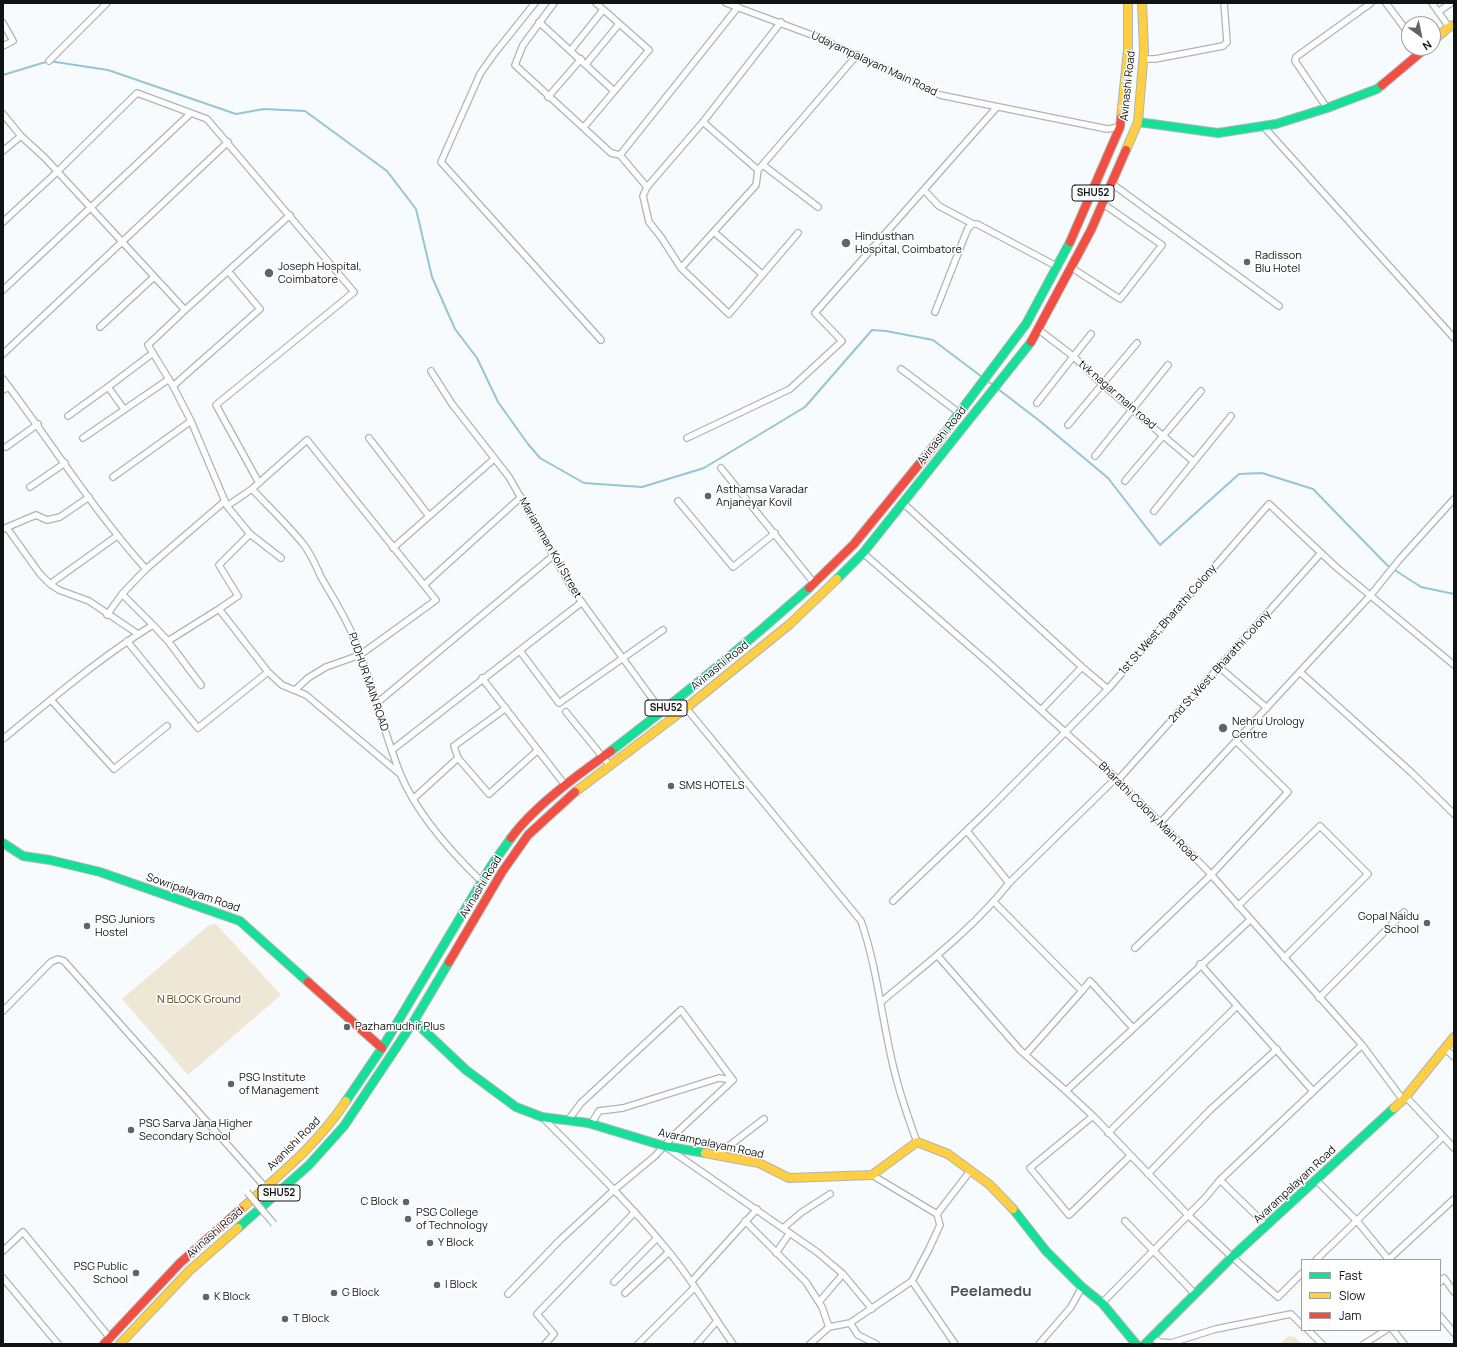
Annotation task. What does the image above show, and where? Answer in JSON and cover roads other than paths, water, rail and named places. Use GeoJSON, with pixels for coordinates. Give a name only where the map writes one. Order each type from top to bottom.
{"type":"FeatureCollection","features":[{"type":"Feature","properties":{"kind":"main road","name":"Avinashi Road"},"geometry":{"type":"LineString","coordinates":[[382,1048],[483,880],[518,828],[565,785],[662,712],[749,642],[814,583],[854,544],[930,451],[1026,324],[1058,267],[1080,221],[1120,127],[1128,50],[1128,3]]}},
{"type":"Feature","properties":{"kind":"main road","name":"Avinashi Road"},"geometry":{"type":"LineString","coordinates":[[120,1344],[189,1271],[309,1165],[344,1126],[414,1021],[495,884],[528,835],[587,783],[686,708],[790,624],[863,553],[1027,349],[1072,268],[1138,122],[1143,59],[1142,3]]}},
{"type":"Feature","properties":{"kind":"main road"},"geometry":{"type":"LineString","coordinates":[[1441,34],[1451,26]]}},
{"type":"Feature","properties":{"kind":"main road"},"geometry":{"type":"LineString","coordinates":[[1138,122],[1218,134],[1264,127],[1328,108],[1377,89],[1415,56]]}},
{"type":"Feature","properties":{"kind":"main road"},"geometry":{"type":"LineString","coordinates":[[580,774],[587,783]]}},
{"type":"Feature","properties":{"kind":"main road","name":"Sowripalayam Road"},"geometry":{"type":"LineString","coordinates":[[3,843],[23,856],[50,860],[100,872],[240,921],[382,1048]]}},
{"type":"Feature","properties":{"kind":"main road","name":"Avarampalayam Road"},"geometry":{"type":"LineString","coordinates":[[414,1021],[466,1070],[516,1107],[542,1117],[569,1119],[591,1124],[664,1146],[759,1163],[790,1178],[872,1175]]}},
{"type":"Feature","properties":{"kind":"main road","name":"Avarampalayam Road"},"geometry":{"type":"LineString","coordinates":[[1149,1341],[1232,1257],[1405,1098],[1454,1037]]}},
{"type":"Feature","properties":{"kind":"main road","name":"Avanishi Road"},"geometry":{"type":"LineString","coordinates":[[107,1341],[180,1263],[300,1157],[334,1120],[382,1048]]}},
{"type":"Feature","properties":{"kind":"main road"},"geometry":{"type":"LineString","coordinates":[[872,1175],[917,1142],[948,1154],[990,1185],[1010,1205],[1046,1251],[1082,1287],[1102,1303],[1136,1344]]}},
{"type":"Feature","properties":{"kind":"street"},"geometry":{"type":"LineString","coordinates":[[49,61],[107,3]]}},
{"type":"Feature","properties":{"kind":"street"},"geometry":{"type":"LineString","coordinates":[[535,3],[480,74],[441,162],[601,340]]}},
{"type":"Feature","properties":{"kind":"street"},"geometry":{"type":"LineString","coordinates":[[554,3],[523,45],[515,65],[548,97],[584,127],[611,153],[620,155],[647,187]]}},
{"type":"Feature","properties":{"kind":"street"},"geometry":{"type":"LineString","coordinates":[[584,127],[649,50],[596,3]]}},
{"type":"Feature","properties":{"kind":"street","name":"Udayampalayam Main Road"},"geometry":{"type":"LineString","coordinates":[[726,3],[781,22],[857,55],[940,95],[1107,129],[1120,127]]}},
{"type":"Feature","properties":{"kind":"street"},"geometry":{"type":"LineString","coordinates":[[1143,59],[1155,59],[1223,46],[1227,42],[1224,3]]}},
{"type":"Feature","properties":{"kind":"street"},"geometry":{"type":"LineString","coordinates":[[1328,108],[1295,61],[1296,57],[1371,3]]}},
{"type":"Feature","properties":{"kind":"street"},"geometry":{"type":"LineString","coordinates":[[1386,3],[1401,23]]}},
{"type":"Feature","properties":{"kind":"street"},"geometry":{"type":"LineString","coordinates":[[1432,3],[1451,26]]}},
{"type":"Feature","properties":{"kind":"street"},"geometry":{"type":"LineString","coordinates":[[1438,12],[1452,3]]}},
{"type":"Feature","properties":{"kind":"street"},"geometry":{"type":"LineString","coordinates":[[620,155],[738,7]]}},
{"type":"Feature","properties":{"kind":"street"},"geometry":{"type":"LineString","coordinates":[[571,50],[603,10]]}},
{"type":"Feature","properties":{"kind":"street"},"geometry":{"type":"LineString","coordinates":[[539,22],[581,59],[614,91]]}},
{"type":"Feature","properties":{"kind":"street"},"geometry":{"type":"LineString","coordinates":[[781,22],[704,122],[647,187],[643,196],[649,222],[661,237],[681,268],[729,314],[798,233]]}},
{"type":"Feature","properties":{"kind":"street"},"geometry":{"type":"LineString","coordinates":[[3,23],[13,41],[3,46]]}},
{"type":"Feature","properties":{"kind":"street"},"geometry":{"type":"LineString","coordinates":[[586,64],[619,24]]}},
{"type":"Feature","properties":{"kind":"street"},"geometry":{"type":"LineString","coordinates":[[681,268],[756,185],[758,170],[857,55]]}},
{"type":"Feature","properties":{"kind":"street"},"geometry":{"type":"LineString","coordinates":[[548,97],[581,59]]}},
{"type":"Feature","properties":{"kind":"street"},"geometry":{"type":"LineString","coordinates":[[3,222],[58,172],[138,93],[207,119],[290,215],[148,345],[173,386],[191,421],[226,504],[250,534],[281,558]]}},
{"type":"Feature","properties":{"kind":"street"},"geometry":{"type":"LineString","coordinates":[[687,438],[790,389],[842,340],[815,313],[997,107]]}},
{"type":"Feature","properties":{"kind":"street"},"geometry":{"type":"LineString","coordinates":[[3,290],[191,113]]}},
{"type":"Feature","properties":{"kind":"street"},"geometry":{"type":"LineString","coordinates":[[3,114],[21,136],[58,172],[185,310]]}},
{"type":"Feature","properties":{"kind":"street"},"geometry":{"type":"LineString","coordinates":[[704,122],[758,170]]}},
{"type":"Feature","properties":{"kind":"street"},"geometry":{"type":"LineString","coordinates":[[1264,127],[1454,338]]}},
{"type":"Feature","properties":{"kind":"street"},"geometry":{"type":"LineString","coordinates":[[3,151],[21,136]]}},
{"type":"Feature","properties":{"kind":"street"},"geometry":{"type":"LineString","coordinates":[[3,354],[228,142]]}},
{"type":"Feature","properties":{"kind":"street"},"geometry":{"type":"LineString","coordinates":[[763,165],[818,207]]}},
{"type":"Feature","properties":{"kind":"street"},"geometry":{"type":"LineString","coordinates":[[1111,183],[1279,306]]}},
{"type":"Feature","properties":{"kind":"street"},"geometry":{"type":"LineString","coordinates":[[924,190],[939,206],[1018,245],[1058,267]]}},
{"type":"Feature","properties":{"kind":"street"},"geometry":{"type":"LineString","coordinates":[[1072,268],[1120,299],[1162,245],[1102,203]]}},
{"type":"Feature","properties":{"kind":"street","name":"PUDHUR MAIN ROAD"},"geometry":{"type":"LineString","coordinates":[[290,215],[354,292],[216,405],[256,486],[304,546],[355,640],[400,774],[413,799],[452,853],[483,880]]}},
{"type":"Feature","properties":{"kind":"street"},"geometry":{"type":"LineString","coordinates":[[935,312],[968,228],[973,224]]}},
{"type":"Feature","properties":{"kind":"street"},"geometry":{"type":"LineString","coordinates":[[714,232],[762,274]]}},
{"type":"Feature","properties":{"kind":"street"},"geometry":{"type":"LineString","coordinates":[[173,386],[260,309],[228,271]]}},
{"type":"Feature","properties":{"kind":"street"},"geometry":{"type":"LineString","coordinates":[[100,327],[154,277]]}},
{"type":"Feature","properties":{"kind":"street","name":"tvk nagar main road"},"geometry":{"type":"LineString","coordinates":[[1038,330],[1073,356],[1103,385],[1193,461]]}},
{"type":"Feature","properties":{"kind":"street"},"geometry":{"type":"LineString","coordinates":[[1037,403],[1092,334]]}},
{"type":"Feature","properties":{"kind":"street"},"geometry":{"type":"LineString","coordinates":[[1068,425],[1103,385],[1137,342]]}},
{"type":"Feature","properties":{"kind":"street"},"geometry":{"type":"LineString","coordinates":[[68,416],[153,353]]}},
{"type":"Feature","properties":{"kind":"street"},"geometry":{"type":"LineString","coordinates":[[1095,456],[1168,365]]}},
{"type":"Feature","properties":{"kind":"street"},"geometry":{"type":"LineString","coordinates":[[901,369],[958,412]]}},
{"type":"Feature","properties":{"kind":"street","name":"Mariamman Koil Street"},"geometry":{"type":"LineString","coordinates":[[431,371],[452,404],[509,477],[582,602],[662,712]]}},
{"type":"Feature","properties":{"kind":"street"},"geometry":{"type":"LineString","coordinates":[[3,379],[38,424],[117,536],[146,569]]}},
{"type":"Feature","properties":{"kind":"street"},"geometry":{"type":"LineString","coordinates":[[83,438],[169,379]]}},
{"type":"Feature","properties":{"kind":"street"},"geometry":{"type":"LineString","coordinates":[[3,390],[10,387]]}},
{"type":"Feature","properties":{"kind":"street"},"geometry":{"type":"LineString","coordinates":[[108,387],[124,409]]}},
{"type":"Feature","properties":{"kind":"street"},"geometry":{"type":"LineString","coordinates":[[1125,481],[1162,435],[1201,391]]}},
{"type":"Feature","properties":{"kind":"street"},"geometry":{"type":"LineString","coordinates":[[1154,511],[1231,416]]}},
{"type":"Feature","properties":{"kind":"street"},"geometry":{"type":"LineString","coordinates":[[113,477],[191,421]]}},
{"type":"Feature","properties":{"kind":"street"},"geometry":{"type":"LineString","coordinates":[[6,447],[38,424]]}},
{"type":"Feature","properties":{"kind":"street"},"geometry":{"type":"LineString","coordinates":[[369,438],[429,516]]}},
{"type":"Feature","properties":{"kind":"street"},"geometry":{"type":"LineString","coordinates":[[107,614],[122,594],[146,569],[226,504],[256,486],[307,440],[436,600],[360,655],[326,667],[308,678],[296,690]]}},
{"type":"Feature","properties":{"kind":"street"},"geometry":{"type":"LineString","coordinates":[[393,548],[494,459]]}},
{"type":"Feature","properties":{"kind":"street"},"geometry":{"type":"LineString","coordinates":[[30,487],[65,463]]}},
{"type":"Feature","properties":{"kind":"street"},"geometry":{"type":"LineString","coordinates":[[721,468],[814,583]]}},
{"type":"Feature","properties":{"kind":"street"},"geometry":{"type":"LineString","coordinates":[[89,497],[60,517],[47,520],[36,515],[5,528],[40,574],[50,584],[59,590],[89,601],[138,634]]}},
{"type":"Feature","properties":{"kind":"street"},"geometry":{"type":"LineString","coordinates":[[424,585],[521,497]]}},
{"type":"Feature","properties":{"kind":"street"},"geometry":{"type":"LineString","coordinates":[[1160,822],[1370,596],[1399,560],[1454,499]]}},
{"type":"Feature","properties":{"kind":"street"},"geometry":{"type":"LineString","coordinates":[[678,501],[732,567],[775,533]]}},
{"type":"Feature","properties":{"kind":"street"},"geometry":{"type":"LineString","coordinates":[[903,503],[1108,689]]}},
{"type":"Feature","properties":{"kind":"street","name":"1st St West, Bharathi Colony"},"geometry":{"type":"LineString","coordinates":[[893,902],[967,831],[1108,689],[1269,504],[1321,554]]}},
{"type":"Feature","properties":{"kind":"street"},"geometry":{"type":"LineString","coordinates":[[168,641],[238,596],[219,565],[250,534]]}},
{"type":"Feature","properties":{"kind":"street"},"geometry":{"type":"LineString","coordinates":[[50,584],[117,536]]}},
{"type":"Feature","properties":{"kind":"street","name":"Bharathi Colony Main Road"},"geometry":{"type":"LineString","coordinates":[[863,553],[1041,710],[1117,779],[1160,822],[1211,875],[1362,1045],[1405,1098],[1454,1148]]}},
{"type":"Feature","properties":{"kind":"street"},"geometry":{"type":"LineString","coordinates":[[1321,554],[1454,665]]}},
{"type":"Feature","properties":{"kind":"street","name":"2nd St West, Bharathi Colony"},"geometry":{"type":"LineString","coordinates":[[881,1002],[967,930],[994,902],[1009,883],[1117,779],[1321,554]]}},
{"type":"Feature","properties":{"kind":"street"},"geometry":{"type":"LineString","coordinates":[[377,704],[554,556]]}},
{"type":"Feature","properties":{"kind":"street"},"geometry":{"type":"LineString","coordinates":[[122,594],[168,641],[201,685]]}},
{"type":"Feature","properties":{"kind":"street"},"geometry":{"type":"LineString","coordinates":[[392,750],[482,678],[520,651],[582,602]]}},
{"type":"Feature","properties":{"kind":"street"},"geometry":{"type":"LineString","coordinates":[[219,609],[268,672],[282,685],[306,695],[400,774]]}},
{"type":"Feature","properties":{"kind":"street"},"geometry":{"type":"LineString","coordinates":[[3,739],[127,641],[153,624]]}},
{"type":"Feature","properties":{"kind":"street"},"geometry":{"type":"LineString","coordinates":[[520,651],[559,702],[663,630]]}},
{"type":"Feature","properties":{"kind":"street"},"geometry":{"type":"LineString","coordinates":[[127,641],[198,728],[268,672]]}},
{"type":"Feature","properties":{"kind":"street"},"geometry":{"type":"LineString","coordinates":[[1041,710],[1082,667]]}},
{"type":"Feature","properties":{"kind":"street"},"geometry":{"type":"LineString","coordinates":[[1219,667],[1267,708]]}},
{"type":"Feature","properties":{"kind":"street"},"geometry":{"type":"LineString","coordinates":[[1300,672],[1412,772],[1454,814]]}},
{"type":"Feature","properties":{"kind":"street"},"geometry":{"type":"LineString","coordinates":[[482,678],[565,785]]}},
{"type":"Feature","properties":{"kind":"street"},"geometry":{"type":"LineString","coordinates":[[51,700],[114,769],[167,726]]}},
{"type":"Feature","properties":{"kind":"street"},"geometry":{"type":"LineString","coordinates":[[506,708],[454,746],[458,758],[488,794],[538,750]]}},
{"type":"Feature","properties":{"kind":"street"},"geometry":{"type":"LineString","coordinates":[[686,708],[861,921],[871,949],[892,1060],[904,1107],[917,1142]]}},
{"type":"Feature","properties":{"kind":"street"},"geometry":{"type":"LineString","coordinates":[[566,712],[601,757],[610,766]]}},
{"type":"Feature","properties":{"kind":"street"},"geometry":{"type":"LineString","coordinates":[[1134,948],[1211,875],[1288,792],[1236,741]]}},
{"type":"Feature","properties":{"kind":"street"},"geometry":{"type":"LineString","coordinates":[[413,799],[458,758]]}},
{"type":"Feature","properties":{"kind":"street"},"geometry":{"type":"LineString","coordinates":[[1238,906],[1320,826],[1368,874],[1284,958]]}},
{"type":"Feature","properties":{"kind":"street"},"geometry":{"type":"LineString","coordinates":[[967,831],[1009,883]]}},
{"type":"Feature","properties":{"kind":"street"},"geometry":{"type":"LineString","coordinates":[[483,880],[495,884]]}},
{"type":"Feature","properties":{"kind":"street"},"geometry":{"type":"LineString","coordinates":[[994,902],[1082,991]]}},
{"type":"Feature","properties":{"kind":"street"},"geometry":{"type":"LineString","coordinates":[[1319,998],[1404,912]]}},
{"type":"Feature","properties":{"kind":"street"},"geometry":{"type":"LineString","coordinates":[[1066,1091],[1200,964],[1250,920]]}},
{"type":"Feature","properties":{"kind":"street"},"geometry":{"type":"LineString","coordinates":[[937,955],[1020,1050],[1093,1116],[1188,1215],[1232,1257],[1278,1297],[1301,1274]]}},
{"type":"Feature","properties":{"kind":"street"},"geometry":{"type":"LineString","coordinates":[[3,1011],[51,962],[58,959],[64,961],[266,1188]]}},
{"type":"Feature","properties":{"kind":"street"},"geometry":{"type":"LineString","coordinates":[[1200,964],[1236,1006],[1314,1091]]}},
{"type":"Feature","properties":{"kind":"street"},"geometry":{"type":"LineString","coordinates":[[1026,1054],[1090,981],[1133,1028]]}},
{"type":"Feature","properties":{"kind":"street"},"geometry":{"type":"LineString","coordinates":[[1108,1133],[1236,1006]]}},
{"type":"Feature","properties":{"kind":"street"},"geometry":{"type":"LineString","coordinates":[[569,1119],[586,1099],[681,1010],[733,1080]]}},
{"type":"Feature","properties":{"kind":"street"},"geometry":{"type":"LineString","coordinates":[[1102,1303],[1220,1180],[1362,1045]]}},
{"type":"Feature","properties":{"kind":"street"},"geometry":{"type":"LineString","coordinates":[[1445,1048],[1454,1057]]}},
{"type":"Feature","properties":{"kind":"street"},"geometry":{"type":"LineString","coordinates":[[1148,1174],[1210,1110],[1277,1049]]}},
{"type":"Feature","properties":{"kind":"street"},"geometry":{"type":"LineString","coordinates":[[591,1124],[599,1110],[623,1108],[718,1078],[733,1080]]}},
{"type":"Feature","properties":{"kind":"street"},"geometry":{"type":"LineString","coordinates":[[508,1294],[560,1240],[664,1146],[733,1080]]}},
{"type":"Feature","properties":{"kind":"street"},"geometry":{"type":"LineString","coordinates":[[1093,1116],[1030,1168],[1069,1215],[1130,1156]]}},
{"type":"Feature","properties":{"kind":"street"},"geometry":{"type":"LineString","coordinates":[[542,1117],[635,1212],[669,1252],[692,1281],[733,1344]]}},
{"type":"Feature","properties":{"kind":"street"},"geometry":{"type":"LineString","coordinates":[[717,1155],[764,1119]]}},
{"type":"Feature","properties":{"kind":"street"},"geometry":{"type":"LineString","coordinates":[[1317,1259],[1443,1136]]}},
{"type":"Feature","properties":{"kind":"street"},"geometry":{"type":"LineString","coordinates":[[664,1146],[817,1252],[843,1274],[872,1309]]}},
{"type":"Feature","properties":{"kind":"street"},"geometry":{"type":"LineString","coordinates":[[937,1214],[970,1170]]}},
{"type":"Feature","properties":{"kind":"street"},"geometry":{"type":"LineString","coordinates":[[810,1344],[829,1327],[850,1323],[912,1281],[930,1250],[940,1225],[937,1214],[872,1175]]}},
{"type":"Feature","properties":{"kind":"street"},"geometry":{"type":"LineString","coordinates":[[1220,1180],[1267,1226]]}},
{"type":"Feature","properties":{"kind":"street"},"geometry":{"type":"LineString","coordinates":[[1316,1180],[1357,1221],[1388,1259]]}},
{"type":"Feature","properties":{"kind":"street"},"geometry":{"type":"LineString","coordinates":[[247,1192],[274,1224]]}},
{"type":"Feature","properties":{"kind":"street"},"geometry":{"type":"LineString","coordinates":[[783,1228],[802,1212],[830,1194]]}},
{"type":"Feature","properties":{"kind":"street"},"geometry":{"type":"LineString","coordinates":[[1390,1259],[1454,1199]]}},
{"type":"Feature","properties":{"kind":"street"},"geometry":{"type":"LineString","coordinates":[[692,1281],[757,1209]]}},
{"type":"Feature","properties":{"kind":"street"},"geometry":{"type":"LineString","coordinates":[[545,1344],[554,1334],[537,1314],[635,1212]]}},
{"type":"Feature","properties":{"kind":"street"},"geometry":{"type":"LineString","coordinates":[[745,1221],[806,1282],[819,1302],[829,1327]]}},
{"type":"Feature","properties":{"kind":"street"},"geometry":{"type":"LineString","coordinates":[[1125,1221],[1195,1294]]}},
{"type":"Feature","properties":{"kind":"street"},"geometry":{"type":"LineString","coordinates":[[3,1251],[23,1232],[107,1341]]}},
{"type":"Feature","properties":{"kind":"street"},"geometry":{"type":"LineString","coordinates":[[776,1253],[789,1234]]}},
{"type":"Feature","properties":{"kind":"street"},"geometry":{"type":"LineString","coordinates":[[614,1282],[657,1238]]}},
{"type":"Feature","properties":{"kind":"street"},"geometry":{"type":"LineString","coordinates":[[625,1293],[669,1252]]}},
{"type":"Feature","properties":{"kind":"street"},"geometry":{"type":"LineString","coordinates":[[819,1302],[843,1274]]}},
{"type":"Feature","properties":{"kind":"street"},"geometry":{"type":"LineString","coordinates":[[3,1278],[58,1344]]}},
{"type":"Feature","properties":{"kind":"street"},"geometry":{"type":"LineString","coordinates":[[1441,1281],[1444,1278],[1454,1292]]}},
{"type":"Feature","properties":{"kind":"street"},"geometry":{"type":"LineString","coordinates":[[912,1281],[955,1344]]}},
{"type":"Feature","properties":{"kind":"street"},"geometry":{"type":"LineString","coordinates":[[638,1344],[696,1287]]}},
{"type":"Feature","properties":{"kind":"street"},"geometry":{"type":"LineString","coordinates":[[1039,1344],[1071,1306],[1082,1287]]}},
{"type":"Feature","properties":{"kind":"street"},"geometry":{"type":"LineString","coordinates":[[1149,1341],[1171,1342],[1216,1329],[1291,1314],[1301,1324]]}},
{"type":"Feature","properties":{"kind":"street"},"geometry":{"type":"LineString","coordinates":[[1441,1317],[1454,1333]]}},
{"type":"Feature","properties":{"kind":"street"},"geometry":{"type":"LineString","coordinates":[[697,1344],[717,1321]]}},
{"type":"Feature","properties":{"kind":"street"},"geometry":{"type":"LineString","coordinates":[[850,1323],[858,1335],[876,1344]]}},
{"type":"Feature","properties":{"kind":"street"},"geometry":{"type":"LineString","coordinates":[[1309,1331],[1322,1344]]}},
{"type":"Feature","properties":{"kind":"street"},"geometry":{"type":"LineString","coordinates":[[1313,1335],[1316,1331]]}},
{"type":"Feature","properties":{"kind":"street"},"geometry":{"type":"LineString","coordinates":[[1364,1344],[1384,1331]]}},
{"type":"Feature","properties":{"kind":"street"},"geometry":{"type":"LineString","coordinates":[[1394,1331],[1404,1344]]}},
{"type":"Feature","properties":{"kind":"waterway"},"geometry":{"type":"LineString","coordinates":[[3,75],[49,61],[108,70],[236,114],[264,109],[305,111],[387,171],[416,209],[432,277],[455,329],[477,358],[498,402],[540,458],[584,483],[642,487],[704,468],[805,407],[872,330],[886,331],[933,340],[982,377]]}},
{"type":"Feature","properties":{"kind":"waterway"},"geometry":{"type":"LineString","coordinates":[[987,381],[995,386]]}},
{"type":"Feature","properties":{"kind":"waterway"},"geometry":{"type":"LineString","coordinates":[[998,389],[1041,422],[1108,478],[1160,545],[1239,474],[1262,473],[1313,489],[1387,565],[1421,587],[1454,594]]}},
{"type":"Feature","properties":{"kind":"place","name":"Hindusthan Hospital, Coimbatore"},"geometry":{"type":"Point","coordinates":[846,243]}},
{"type":"Feature","properties":{"kind":"place","name":"Radisson Blu Hotel"},"geometry":{"type":"Point","coordinates":[1247,262]}},
{"type":"Feature","properties":{"kind":"place","name":"Joseph Hospital, Coimbatore"},"geometry":{"type":"Point","coordinates":[269,273]}},
{"type":"Feature","properties":{"kind":"place","name":"Asthamsa Varadar Anjaneyar Kovil"},"geometry":{"type":"Point","coordinates":[708,496]}},
{"type":"Feature","properties":{"kind":"place","name":"Nehru Urology Centre"},"geometry":{"type":"Point","coordinates":[1223,728]}},
{"type":"Feature","properties":{"kind":"place","name":"SMS HOTELS"},"geometry":{"type":"Point","coordinates":[671,786]}},
{"type":"Feature","properties":{"kind":"place","name":"Gopal Naidu School"},"geometry":{"type":"Point","coordinates":[1427,923]}},
{"type":"Feature","properties":{"kind":"place","name":"PSG Juniors Hostel"},"geometry":{"type":"Point","coordinates":[87,926]}},
{"type":"Feature","properties":{"kind":"place","name":"Pazhamudhir Plus"},"geometry":{"type":"Point","coordinates":[347,1027]}},
{"type":"Feature","properties":{"kind":"place","name":"PSG Institute of Management"},"geometry":{"type":"Point","coordinates":[231,1084]}},
{"type":"Feature","properties":{"kind":"place","name":"PSG Sarva Jana Higher Secondary School"},"geometry":{"type":"Point","coordinates":[131,1130]}},
{"type":"Feature","properties":{"kind":"place","name":"C Block"},"geometry":{"type":"Point","coordinates":[406,1202]}},
{"type":"Feature","properties":{"kind":"place","name":"PSG College of Technology"},"geometry":{"type":"Point","coordinates":[408,1219]}},
{"type":"Feature","properties":{"kind":"place","name":"Y Block"},"geometry":{"type":"Point","coordinates":[430,1243]}},
{"type":"Feature","properties":{"kind":"place","name":"PSG Public School"},"geometry":{"type":"Point","coordinates":[136,1273]}},
{"type":"Feature","properties":{"kind":"place","name":"I Block"},"geometry":{"type":"Point","coordinates":[437,1285]}},
{"type":"Feature","properties":{"kind":"place","name":"G Block"},"geometry":{"type":"Point","coordinates":[334,1293]}},
{"type":"Feature","properties":{"kind":"place","name":"K Block"},"geometry":{"type":"Point","coordinates":[206,1297]}},
{"type":"Feature","properties":{"kind":"place","name":"T Block"},"geometry":{"type":"Point","coordinates":[285,1319]}},
{"type":"Feature","properties":{"kind":"district","name":"Peelamedu"},"geometry":{"type":"Point","coordinates":[991,1292]}},
{"type":"Feature","properties":{"kind":"park label","name":"N BLOCK Ground"},"geometry":{"type":"Point","coordinates":[199,1000]}}]}
